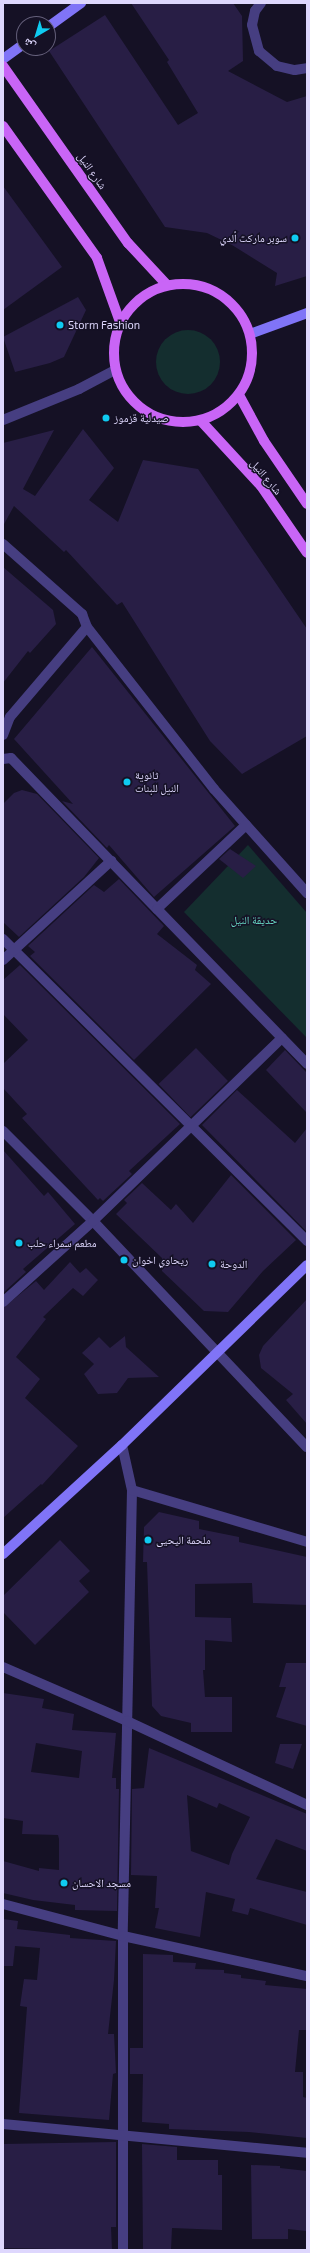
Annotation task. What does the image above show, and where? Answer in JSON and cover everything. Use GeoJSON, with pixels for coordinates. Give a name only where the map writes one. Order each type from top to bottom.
{"type":"FeatureCollection","features":[{"type":"Feature","properties":{"kind":"main road","name":"شارع النيل"},"geometry":{"type":"LineString","coordinates":[[3,66],[128,244],[167,285]]}},
{"type":"Feature","properties":{"kind":"main road"},"geometry":{"type":"LineString","coordinates":[[3,126],[97,258],[120,322]]}},
{"type":"Feature","properties":{"kind":"main road"},"geometry":{"type":"LineString","coordinates":[[192,284],[215,291],[239,313],[250,334],[252,345],[251,370],[239,395],[218,414],[201,421],[168,422],[143,411],[125,393],[115,370],[112,351],[120,322],[135,302],[149,292],[167,285],[192,284]]}},
{"type":"Feature","properties":{"kind":"main road","name":"شارع النيل"},"geometry":{"type":"LineString","coordinates":[[239,395],[264,441],[307,504]]}},
{"type":"Feature","properties":{"kind":"main road","name":"شارع النيل"},"geometry":{"type":"LineString","coordinates":[[201,421],[261,486],[307,553]]}},
{"type":"Feature","properties":{"kind":"street"},"geometry":{"type":"LineString","coordinates":[[56,21],[82,3]]}},
{"type":"Feature","properties":{"kind":"street"},"geometry":{"type":"LineString","coordinates":[[261,3],[256,11],[252,25],[259,51],[277,66],[295,70],[307,68]]}},
{"type":"Feature","properties":{"kind":"street"},"geometry":{"type":"LineString","coordinates":[[3,59],[16,50]]}},
{"type":"Feature","properties":{"kind":"street"},"geometry":{"type":"LineString","coordinates":[[250,334],[307,313]]}},
{"type":"Feature","properties":{"kind":"street"},"geometry":{"type":"LineString","coordinates":[[3,420],[79,389],[115,370]]}},
{"type":"Feature","properties":{"kind":"street"},"geometry":{"type":"LineString","coordinates":[[3,544],[82,614],[87,627],[214,789],[307,893]]}},
{"type":"Feature","properties":{"kind":"street"},"geometry":{"type":"LineString","coordinates":[[3,735],[10,717],[87,627]]}},
{"type":"Feature","properties":{"kind":"street"},"geometry":{"type":"LineString","coordinates":[[3,759],[11,758],[307,1064]]}},
{"type":"Feature","properties":{"kind":"street"},"geometry":{"type":"LineString","coordinates":[[157,909],[246,825]]}},
{"type":"Feature","properties":{"kind":"street"},"geometry":{"type":"LineString","coordinates":[[3,960],[111,861]]}},
{"type":"Feature","properties":{"kind":"street"},"geometry":{"type":"LineString","coordinates":[[3,938],[307,1241]]}},
{"type":"Feature","properties":{"kind":"street"},"geometry":{"type":"LineString","coordinates":[[3,1302],[93,1221],[282,1038]]}},
{"type":"Feature","properties":{"kind":"street"},"geometry":{"type":"LineString","coordinates":[[3,1131],[93,1221],[217,1350],[307,1447]]}},
{"type":"Feature","properties":{"kind":"street"},"geometry":{"type":"LineString","coordinates":[[3,1554],[122,1445],[217,1350],[307,1265]]}},
{"type":"Feature","properties":{"kind":"street"},"geometry":{"type":"LineString","coordinates":[[122,1445],[132,1490],[122,1936],[123,2250]]}},
{"type":"Feature","properties":{"kind":"street"},"geometry":{"type":"LineString","coordinates":[[132,1490],[307,1542]]}},
{"type":"Feature","properties":{"kind":"street"},"geometry":{"type":"LineString","coordinates":[[3,1667],[128,1720],[307,1805]]}},
{"type":"Feature","properties":{"kind":"street"},"geometry":{"type":"LineString","coordinates":[[3,1904],[122,1936],[307,1976]]}},
{"type":"Feature","properties":{"kind":"street"},"geometry":{"type":"LineString","coordinates":[[3,2124],[307,2153]]}},
{"type":"Feature","properties":{"kind":"green space"},"geometry":{"type":"Polygon","coordinates":[[[182,330],[194,330],[211,339],[218,350],[220,362],[218,374],[211,385],[194,394],[182,394],[170,389],[161,380],[156,368],[156,356],[161,344],[170,335],[182,330]]]}},
{"type":"Feature","properties":{"kind":"green space","name":"حديقة النيل"},"geometry":{"type":"Polygon","coordinates":[[[248,845],[307,913],[307,1038],[184,912],[248,845]]]}},
{"type":"Feature","properties":{"kind":"building"},"geometry":{"type":"Polygon","coordinates":[[[131,3],[233,3],[242,16],[243,61],[228,71],[287,102],[307,96],[307,276],[275,286],[277,273],[232,245],[207,233],[165,227],[52,56],[56,56],[56,46],[105,15],[178,125],[198,113],[167,62],[169,60],[131,3]]]}},
{"type":"Feature","properties":{"kind":"building"},"geometry":{"type":"Polygon","coordinates":[[[3,186],[62,267],[3,310],[3,186]]]}},
{"type":"Feature","properties":{"kind":"building"},"geometry":{"type":"Polygon","coordinates":[[[78,297],[86,310],[64,357],[50,363],[15,372],[3,337],[78,297]]]}},
{"type":"Feature","properties":{"kind":"building"},"geometry":{"type":"Polygon","coordinates":[[[83,429],[114,468],[89,500],[118,522],[143,460],[198,469],[307,629],[307,736],[242,774],[210,741],[122,602],[117,605],[66,550],[64,552],[14,506],[3,526],[3,443],[54,430],[23,489],[35,496],[83,429]]]}},
{"type":"Feature","properties":{"kind":"building"},"geometry":{"type":"Polygon","coordinates":[[[3,567],[53,610],[56,624],[30,653],[28,651],[3,683],[3,567]]]}},
{"type":"Feature","properties":{"kind":"building","name":"ثانوية النيل للبنات"},"geometry":{"type":"Polygon","coordinates":[[[92,647],[235,826],[154,897],[109,845],[107,848],[62,801],[73,804],[14,739],[92,647]]]}},
{"type":"Feature","properties":{"kind":"building"},"geometry":{"type":"Polygon","coordinates":[[[22,790],[37,794],[99,858],[84,877],[19,937],[3,922],[3,804],[14,793],[22,790]]]}},
{"type":"Feature","properties":{"kind":"building"},"geometry":{"type":"Polygon","coordinates":[[[230,849],[256,866],[243,878],[219,859],[230,849]]]}},
{"type":"Feature","properties":{"kind":"building"},"geometry":{"type":"Polygon","coordinates":[[[119,879],[164,926],[157,934],[197,965],[195,970],[211,984],[134,1060],[30,956],[35,952],[28,946],[94,885],[104,892],[119,879]]]}},
{"type":"Feature","properties":{"kind":"building"},"geometry":{"type":"Polygon","coordinates":[[[20,965],[180,1124],[129,1171],[132,1174],[103,1201],[100,1198],[98,1200],[22,1118],[27,1114],[3,1088],[3,1064],[28,1040],[3,1014],[3,980],[20,965]]]}},
{"type":"Feature","properties":{"kind":"building"},"geometry":{"type":"Polygon","coordinates":[[[196,1048],[228,1081],[191,1117],[159,1084],[196,1048]]]}},
{"type":"Feature","properties":{"kind":"building"},"geometry":{"type":"Polygon","coordinates":[[[285,1050],[307,1073],[307,1113],[266,1070],[285,1050]]]}},
{"type":"Feature","properties":{"kind":"building"},"geometry":{"type":"Polygon","coordinates":[[[237,1090],[295,1143],[307,1128],[306,1231],[202,1125],[237,1090]]]}},
{"type":"Feature","properties":{"kind":"building"},"geometry":{"type":"Polygon","coordinates":[[[3,1150],[44,1196],[48,1192],[75,1224],[23,1269],[26,1272],[3,1293],[3,1150]]]}},
{"type":"Feature","properties":{"kind":"building"},"geometry":{"type":"Polygon","coordinates":[[[231,1175],[296,1240],[263,1271],[228,1312],[204,1311],[162,1271],[162,1258],[116,1214],[127,1203],[124,1200],[142,1183],[171,1210],[176,1204],[193,1223],[231,1175]]]}},
{"type":"Feature","properties":{"kind":"building"},"geometry":{"type":"Polygon","coordinates":[[[70,1262],[80,1273],[86,1268],[98,1280],[83,1296],[73,1288],[43,1317],[46,1319],[16,1357],[40,1379],[25,1398],[78,1446],[42,1485],[41,1484],[3,1518],[3,1308],[36,1281],[44,1290],[70,1262]]]}},
{"type":"Feature","properties":{"kind":"building"},"geometry":{"type":"Polygon","coordinates":[[[307,1299],[307,1424],[286,1400],[293,1394],[261,1368],[259,1355],[263,1346],[307,1299]]]}},
{"type":"Feature","properties":{"kind":"building"},"geometry":{"type":"Polygon","coordinates":[[[125,1336],[126,1347],[159,1377],[128,1378],[117,1393],[98,1394],[84,1374],[94,1364],[82,1353],[99,1337],[110,1348],[125,1336]]]}},
{"type":"Feature","properties":{"kind":"building"},"geometry":{"type":"Polygon","coordinates":[[[159,1512],[199,1521],[199,1529],[239,1537],[239,1542],[307,1557],[307,1605],[253,1603],[252,1583],[195,1584],[195,1617],[231,1618],[232,1642],[205,1640],[205,1670],[203,1670],[205,1697],[232,1697],[232,1732],[191,1732],[191,1723],[161,1716],[152,1706],[147,1562],[143,1562],[144,1527],[159,1512]]]}},
{"type":"Feature","properties":{"kind":"building"},"geometry":{"type":"Polygon","coordinates":[[[60,1540],[90,1571],[79,1581],[89,1592],[35,1645],[3,1612],[3,1596],[60,1540]]]}},
{"type":"Feature","properties":{"kind":"building"},"geometry":{"type":"Polygon","coordinates":[[[286,1663],[307,1663],[307,1726],[276,1717],[286,1687],[279,1687],[286,1663]]]}},
{"type":"Feature","properties":{"kind":"building"},"geometry":{"type":"Polygon","coordinates":[[[3,1693],[44,1699],[42,1708],[74,1714],[72,1730],[116,1733],[112,1778],[116,1778],[116,1789],[119,1789],[117,1911],[75,1910],[75,1905],[33,1900],[3,1893],[3,1861],[39,1871],[39,1868],[59,1870],[59,1839],[58,1835],[22,1834],[23,1821],[3,1818],[3,1693]],[[36,1743],[31,1772],[79,1778],[82,1751],[36,1743]]]}},
{"type":"Feature","properties":{"kind":"building"},"geometry":{"type":"Polygon","coordinates":[[[280,1744],[302,1744],[293,1769],[275,1763],[280,1744]]]}},
{"type":"Feature","properties":{"kind":"building"},"geometry":{"type":"Polygon","coordinates":[[[149,1748],[307,1814],[307,1851],[276,1839],[256,1879],[307,1892],[307,1925],[250,1908],[248,1915],[232,1911],[235,1899],[206,1892],[200,1937],[155,1928],[159,1908],[155,1908],[157,1876],[131,1875],[132,1789],[144,1788],[149,1748]],[[187,1795],[191,1851],[229,1865],[232,1854],[250,1817],[219,1803],[217,1808],[187,1795]]]}},
{"type":"Feature","properties":{"kind":"building"},"geometry":{"type":"Polygon","coordinates":[[[3,1919],[18,1921],[17,1929],[70,1935],[70,1938],[116,1941],[114,1980],[108,2034],[114,2034],[116,2073],[113,2074],[109,2120],[19,2113],[27,2007],[20,2006],[24,1979],[37,1980],[40,1948],[15,1946],[13,1966],[3,1966],[3,1919]]]}},
{"type":"Feature","properties":{"kind":"building"},"geometry":{"type":"Polygon","coordinates":[[[143,1954],[173,1955],[173,1962],[196,1963],[195,1969],[224,1970],[224,1973],[241,1975],[241,1978],[266,1981],[265,1985],[307,1989],[307,2030],[299,2030],[295,2072],[303,2072],[303,2097],[307,2098],[307,2138],[249,2132],[169,2129],[169,2124],[142,2122],[143,2074],[130,2074],[130,2048],[143,2048],[143,1954]]]}},
{"type":"Feature","properties":{"kind":"building"},"geometry":{"type":"Polygon","coordinates":[[[116,2142],[116,2227],[111,2227],[112,2250],[3,2248],[3,2144],[116,2142]]]}},
{"type":"Feature","properties":{"kind":"building"},"geometry":{"type":"Polygon","coordinates":[[[142,2144],[177,2147],[177,2160],[218,2160],[218,2175],[222,2175],[222,2230],[172,2228],[171,2250],[143,2250],[142,2144]]]}},
{"type":"Feature","properties":{"kind":"building"},"geometry":{"type":"Polygon","coordinates":[[[251,2165],[280,2166],[280,2168],[307,2171],[306,2231],[288,2229],[288,2239],[252,2239],[251,2165]]]}},
{"type":"Feature","properties":{"kind":"place","name":"سوبر ماركت ألدي"},"geometry":{"type":"Point","coordinates":[295,238]}},
{"type":"Feature","properties":{"kind":"place","name":"Storm Fashion"},"geometry":{"type":"Point","coordinates":[60,325]}},
{"type":"Feature","properties":{"kind":"place","name":"صيدلية قزموز"},"geometry":{"type":"Point","coordinates":[106,418]}},
{"type":"Feature","properties":{"kind":"place","name":"ثانوية النيل للبنات"},"geometry":{"type":"Point","coordinates":[127,782]}},
{"type":"Feature","properties":{"kind":"place","name":"مطعم سمراء حلب"},"geometry":{"type":"Point","coordinates":[19,1243]}},
{"type":"Feature","properties":{"kind":"place","name":"ريحاوي اخوان"},"geometry":{"type":"Point","coordinates":[124,1260]}},
{"type":"Feature","properties":{"kind":"place","name":"الدوحة"},"geometry":{"type":"Point","coordinates":[212,1264]}},
{"type":"Feature","properties":{"kind":"place","name":"ملحمة اليحيى"},"geometry":{"type":"Point","coordinates":[148,1540]}},
{"type":"Feature","properties":{"kind":"place","name":"مسجد الاحسان"},"geometry":{"type":"Point","coordinates":[64,1883]}}]}
